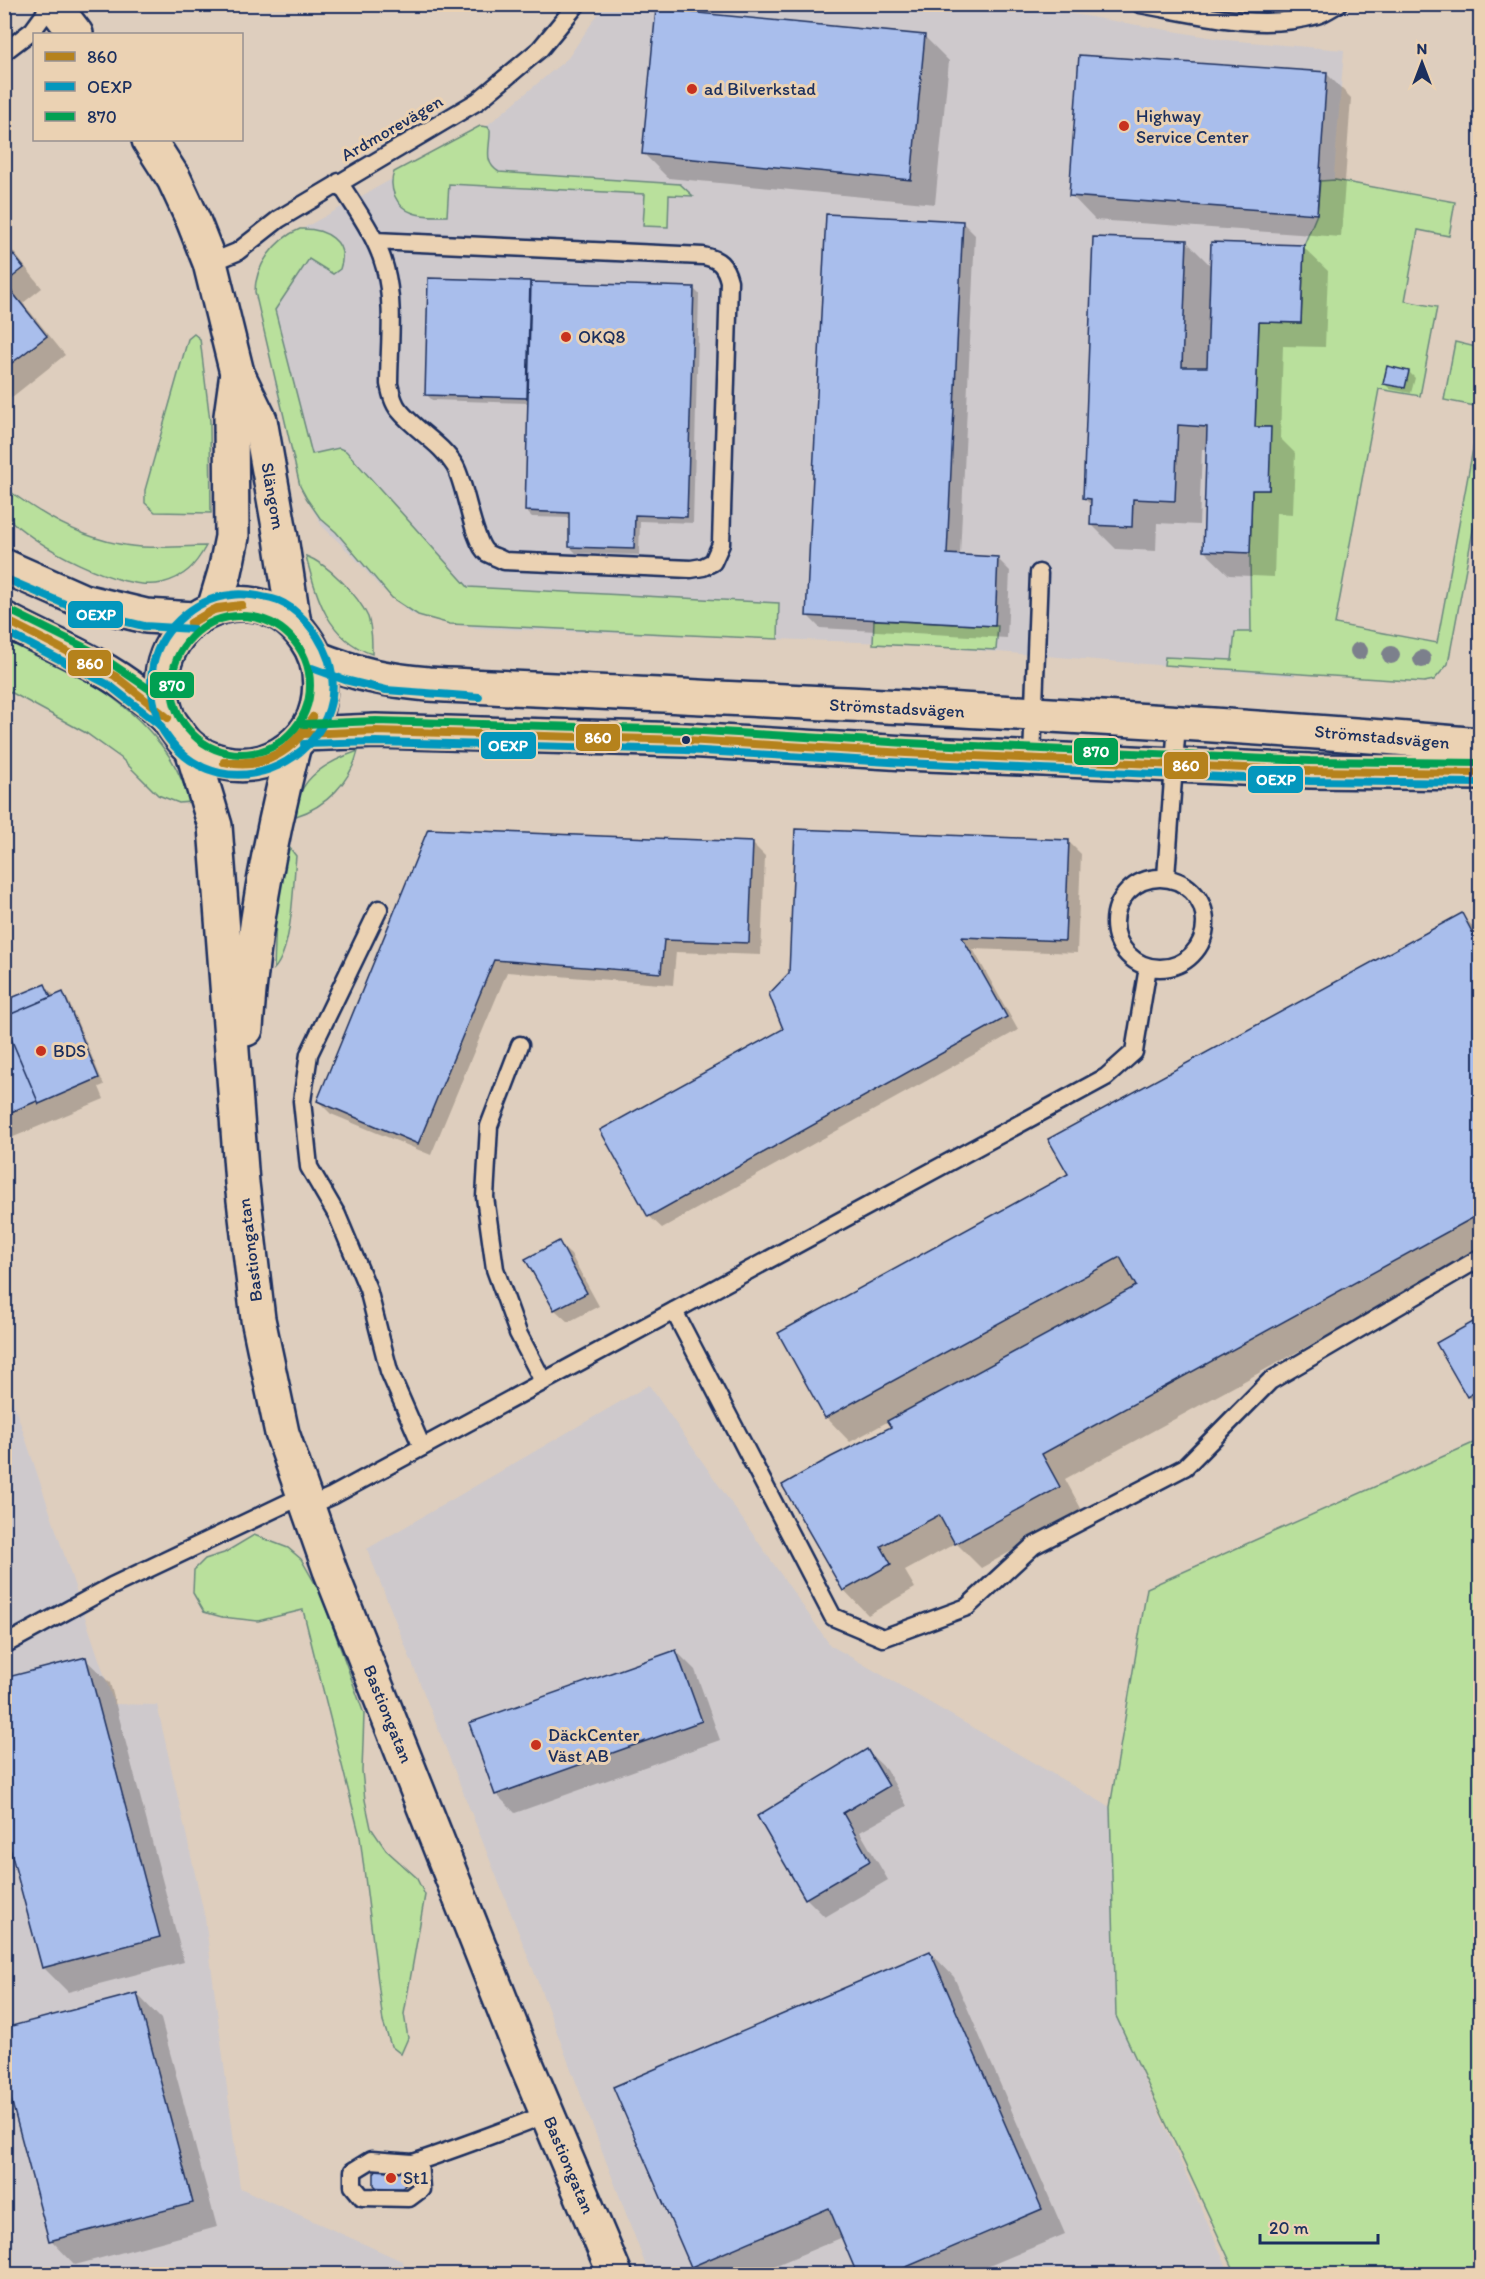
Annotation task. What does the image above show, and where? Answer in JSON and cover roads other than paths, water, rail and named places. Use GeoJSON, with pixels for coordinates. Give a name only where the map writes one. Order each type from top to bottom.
{"type":"FeatureCollection","features":[{"type":"Feature","properties":{"kind":"main road"},"geometry":{"type":"LineString","coordinates":[[53,4],[75,33]]}},
{"type":"Feature","properties":{"kind":"main road","name":"Slängom"},"geometry":{"type":"LineString","coordinates":[[150,141],[174,179],[210,263],[237,373],[260,420],[294,624]]}},
{"type":"Feature","properties":{"kind":"main road","name":"Slängom"},"geometry":{"type":"LineString","coordinates":[[204,614],[225,572],[232,537],[231,416],[237,373]]}},
{"type":"Feature","properties":{"kind":"main road"},"geometry":{"type":"LineString","coordinates":[[4,566],[83,601],[146,616],[204,614],[235,605],[256,606],[282,616],[294,624],[311,645],[316,658],[321,685],[320,699],[316,712],[299,739],[273,758],[250,764],[225,763],[203,755],[178,735],[168,718],[161,691],[163,664],[175,639],[204,614]]}},
{"type":"Feature","properties":{"kind":"main road"},"geometry":{"type":"LineString","coordinates":[[4,619],[115,676],[168,718]]}},
{"type":"Feature","properties":{"kind":"main road","name":"Strömstadsvägen"},"geometry":{"type":"LineString","coordinates":[[316,658],[363,675],[428,684],[1177,723],[1313,731],[1480,745]]}},
{"type":"Feature","properties":{"kind":"main road","name":"Strömstadsvägen"},"geometry":{"type":"LineString","coordinates":[[299,739],[376,731],[686,740],[906,753],[1310,771],[1480,773]]}},
{"type":"Feature","properties":{"kind":"main road","name":"Bastiongatan"},"geometry":{"type":"LineString","coordinates":[[239,1132],[250,971],[274,826],[299,739]]}},
{"type":"Feature","properties":{"kind":"main road","name":"Bastiongatan"},"geometry":{"type":"LineString","coordinates":[[192,748],[215,826],[242,1183],[258,1319],[282,1433],[305,1501],[548,2114],[615,2274]]}},
{"type":"Feature","properties":{"kind":"lane"},"geometry":{"type":"LineString","coordinates":[[4,51],[33,30],[53,4]]}},
{"type":"Feature","properties":{"kind":"lane","name":"Ardmorevägen"},"geometry":{"type":"LineString","coordinates":[[210,263],[237,252],[279,219],[478,100],[540,49],[577,4]]}},
{"type":"Feature","properties":{"kind":"lane"},"geometry":{"type":"LineString","coordinates":[[1140,4],[1238,21],[1278,22],[1318,15],[1338,4]]}},
{"type":"Feature","properties":{"kind":"lane"},"geometry":{"type":"LineString","coordinates":[[339,182],[375,241],[385,267],[390,294],[389,384],[392,398],[399,410],[444,451],[455,466],[463,483],[478,537],[486,552],[504,561],[679,569],[703,567],[713,562],[721,543],[729,281],[721,263],[703,256],[375,241]]}},
{"type":"Feature","properties":{"kind":"lane"},"geometry":{"type":"LineString","coordinates":[[1032,758],[1039,573]]}},
{"type":"Feature","properties":{"kind":"lane"},"geometry":{"type":"LineString","coordinates":[[1166,877],[1177,723]]}},
{"type":"Feature","properties":{"kind":"lane"},"geometry":{"type":"LineString","coordinates":[[1166,877],[1180,882],[1197,896],[1206,917],[1205,932],[1200,946],[1184,961],[1163,968],[1148,967],[1134,960],[1123,950],[1116,936],[1115,921],[1118,906],[1125,893],[1137,883],[1151,878],[1166,877]]}},
{"type":"Feature","properties":{"kind":"lane"},"geometry":{"type":"LineString","coordinates":[[379,909],[309,1054],[302,1101],[309,1167],[337,1215],[368,1289],[389,1371],[422,1447]]}},
{"type":"Feature","properties":{"kind":"lane"},"geometry":{"type":"LineString","coordinates":[[4,1646],[112,1586],[422,1447],[1106,1077],[1134,1052],[1148,967]]}},
{"type":"Feature","properties":{"kind":"lane"},"geometry":{"type":"LineString","coordinates":[[520,1045],[489,1126],[485,1197],[495,1269],[518,1334],[543,1382]]}},
{"type":"Feature","properties":{"kind":"lane"},"geometry":{"type":"LineString","coordinates":[[674,1311],[833,1617],[883,1638],[967,1607],[1032,1546],[1185,1467],[1270,1381],[1480,1258]]}},
{"type":"Feature","properties":{"kind":"lane"},"geometry":{"type":"LineString","coordinates":[[419,2161],[441,2155],[548,2114]]}},
{"type":"Feature","properties":{"kind":"place","name":"ad Bilverkstad"},"geometry":{"type":"Point","coordinates":[692,89]}},
{"type":"Feature","properties":{"kind":"place","name":"Highway Service Center"},"geometry":{"type":"Point","coordinates":[1124,126]}},
{"type":"Feature","properties":{"kind":"place","name":"OKQ8"},"geometry":{"type":"Point","coordinates":[566,337]}},
{"type":"Feature","properties":{"kind":"place","name":"BDS"},"geometry":{"type":"Point","coordinates":[41,1051]}},
{"type":"Feature","properties":{"kind":"place","name":"DäckCenter Väst AB"},"geometry":{"type":"Point","coordinates":[536,1745]}},
{"type":"Feature","properties":{"kind":"place","name":"St1"},"geometry":{"type":"Point","coordinates":[391,2178]}}]}
